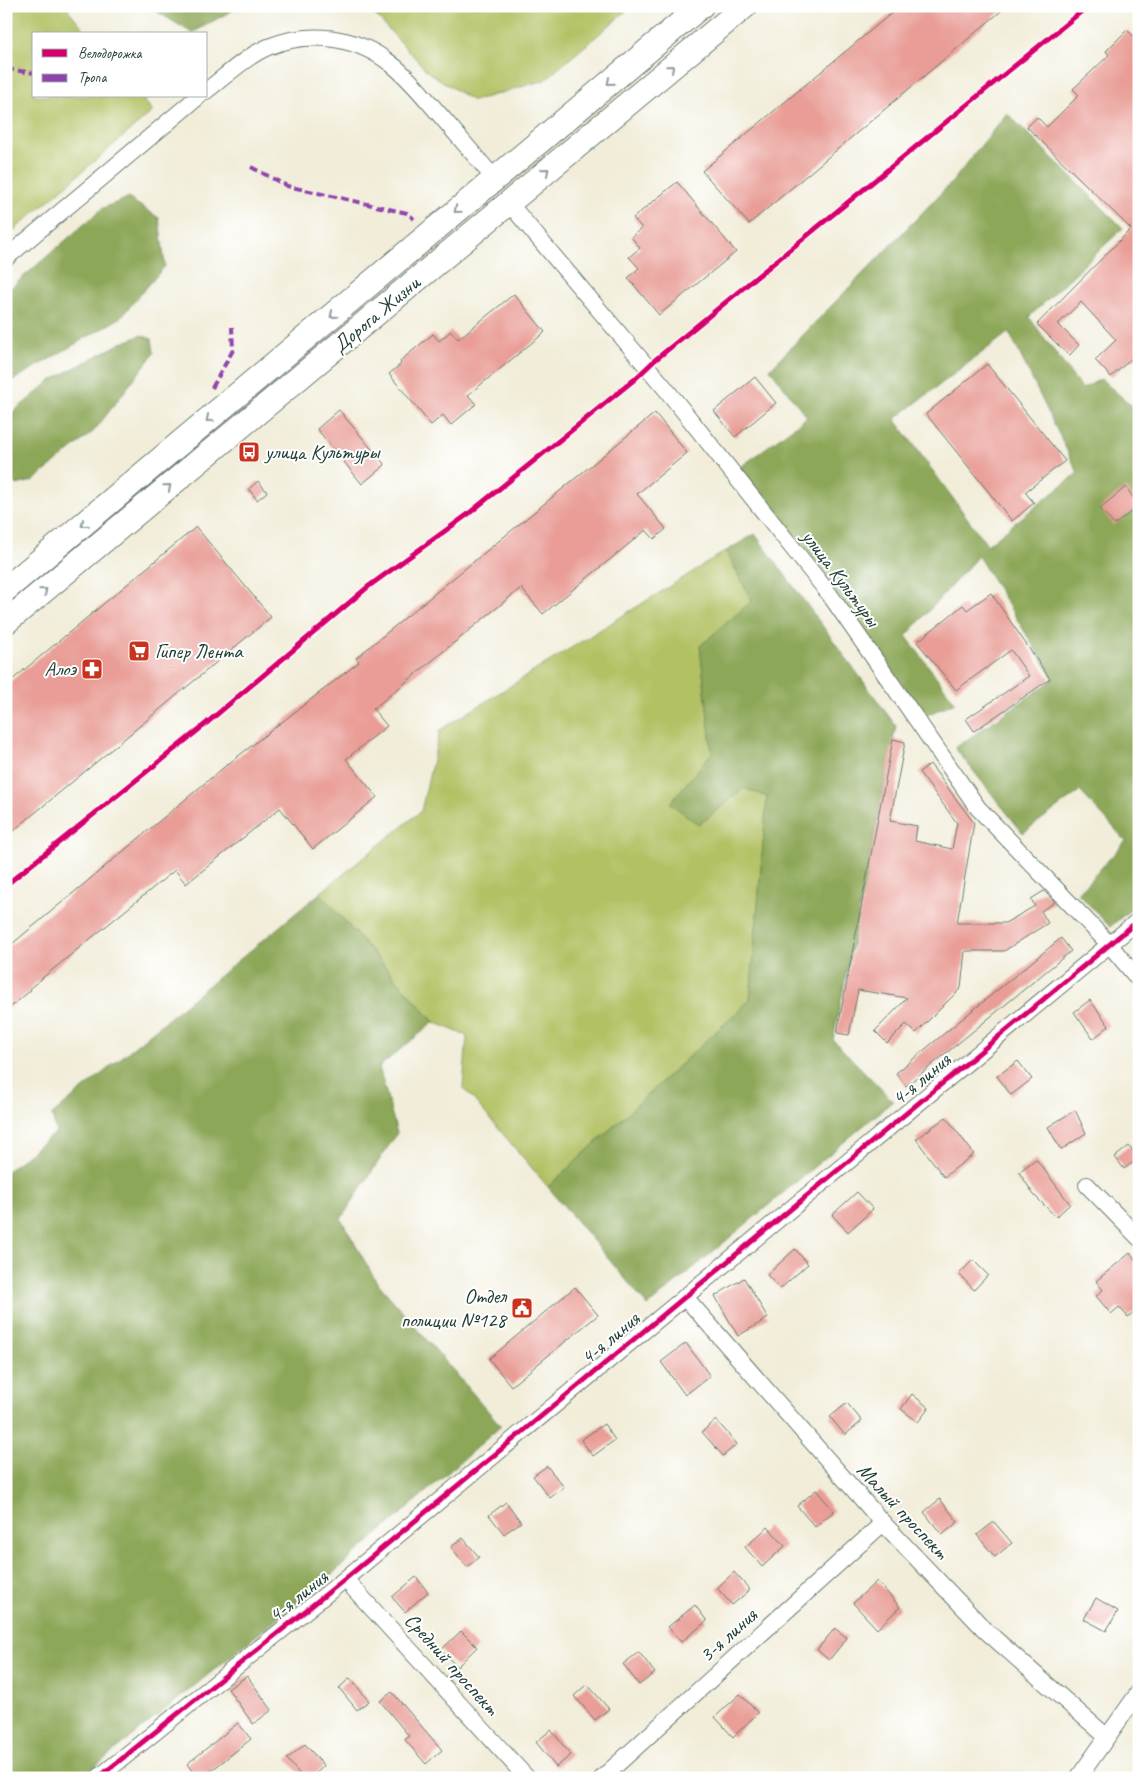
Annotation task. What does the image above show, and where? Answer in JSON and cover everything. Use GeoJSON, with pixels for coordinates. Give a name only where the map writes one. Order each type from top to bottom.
{"type":"FeatureCollection","features":[{"type":"Feature","properties":{"kind":"main road","name":"Дорога Жизни"},"geometry":{"type":"LineString","coordinates":[[6,589],[701,6]]}},
{"type":"Feature","properties":{"kind":"main road","name":"Дорога Жизни"},"geometry":{"type":"LineString","coordinates":[[6,622],[745,6]]}},
{"type":"Feature","properties":{"kind":"street"},"geometry":{"type":"LineString","coordinates":[[208,89],[242,62],[267,48],[292,39],[344,40],[369,49],[391,63],[409,80],[494,178]]}},
{"type":"Feature","properties":{"kind":"street"},"geometry":{"type":"LineString","coordinates":[[6,258],[197,98]]}},
{"type":"Feature","properties":{"kind":"street","name":"улица Культуры"},"geometry":{"type":"LineString","coordinates":[[508,202],[665,388],[830,595],[978,808],[1109,944],[1139,980]]}},
{"type":"Feature","properties":{"kind":"street","name":"4-я линия"},"geometry":{"type":"LineString","coordinates":[[98,1778],[345,1579],[1139,920]]}},
{"type":"Feature","properties":{"kind":"street"},"geometry":{"type":"LineString","coordinates":[[1087,1185],[1139,1238]]}},
{"type":"Feature","properties":{"kind":"street","name":"Малый проспект"},"geometry":{"type":"LineString","coordinates":[[685,1297],[883,1523],[986,1631],[1107,1736]]}},
{"type":"Feature","properties":{"kind":"street","name":"3-я линия"},"geometry":{"type":"LineString","coordinates":[[602,1778],[883,1523]]}},
{"type":"Feature","properties":{"kind":"street","name":"Средний проспект"},"geometry":{"type":"LineString","coordinates":[[345,1579],[527,1778]]}},
{"type":"Feature","properties":{"kind":"street"},"geometry":{"type":"LineString","coordinates":[[1078,1778],[1139,1692]]}},
{"type":"Feature","properties":{"kind":"green space"},"geometry":{"type":"Polygon","coordinates":[[[6,6],[65,6],[86,32],[32,32],[32,98],[142,98],[153,111],[6,237],[6,6]]]}},
{"type":"Feature","properties":{"kind":"green space"},"geometry":{"type":"Polygon","coordinates":[[[148,6],[240,6],[194,32],[190,32],[148,6]]]}},
{"type":"Feature","properties":{"kind":"green space"},"geometry":{"type":"Polygon","coordinates":[[[367,6],[632,6],[545,80],[473,101],[428,72],[367,6]]]}},
{"type":"Feature","properties":{"kind":"green space"},"geometry":{"type":"Polygon","coordinates":[[[1007,113],[1123,228],[1029,317],[1082,389],[1101,379],[1139,412],[1139,902],[1110,927],[1078,893],[1126,841],[1080,791],[1023,833],[955,748],[1054,679],[978,556],[906,636],[955,702],[925,716],[778,514],[738,469],[807,417],[770,369],[953,181],[1007,113]],[[1009,332],[895,419],[987,545],[1078,473],[1009,332]]]}},
{"type":"Feature","properties":{"kind":"green space"},"geometry":{"type":"Polygon","coordinates":[[[128,198],[159,218],[165,266],[120,318],[10,382],[6,387],[6,292],[103,208],[128,198]]]}},
{"type":"Feature","properties":{"kind":"green space"},"geometry":{"type":"Polygon","coordinates":[[[142,335],[152,339],[154,353],[94,431],[33,481],[16,485],[6,474],[6,418],[52,380],[121,343],[142,335]]]}},
{"type":"Feature","properties":{"kind":"green space"},"geometry":{"type":"Polygon","coordinates":[[[755,534],[896,726],[833,1040],[893,1101],[648,1306],[548,1187],[750,1000],[767,797],[744,788],[699,825],[670,803],[712,753],[700,646],[752,601],[726,551],[755,534]]]}},
{"type":"Feature","properties":{"kind":"green space"},"geometry":{"type":"Polygon","coordinates":[[[726,551],[752,601],[700,646],[712,753],[671,803],[699,825],[744,788],[767,797],[750,1000],[548,1187],[463,1087],[467,1036],[434,1022],[320,893],[421,811],[440,730],[726,551]]]}},
{"type":"Feature","properties":{"kind":"green space"},"geometry":{"type":"Polygon","coordinates":[[[320,893],[434,1022],[379,1067],[397,1133],[341,1219],[376,1281],[501,1426],[338,1569],[81,1778],[6,1778],[6,1172],[56,1132],[52,1115],[320,893]]]}},
{"type":"Feature","properties":{"kind":"building"},"geometry":{"type":"Polygon","coordinates":[[[900,6],[1007,6],[749,224],[702,171],[900,6]]]}},
{"type":"Feature","properties":{"kind":"building"},"geometry":{"type":"Polygon","coordinates":[[[1127,30],[1139,41],[1139,363],[1133,357],[1111,377],[1095,360],[1116,340],[1081,302],[1058,324],[1079,345],[1069,356],[1037,324],[1131,229],[1027,127],[1037,117],[1047,127],[1079,95],[1073,89],[1109,55],[1106,51],[1127,30]]]}},
{"type":"Feature","properties":{"kind":"building"},"geometry":{"type":"Polygon","coordinates":[[[677,182],[736,252],[659,315],[628,278],[639,268],[629,257],[640,248],[631,237],[642,228],[633,218],[677,182]]]}},
{"type":"Feature","properties":{"kind":"building"},"geometry":{"type":"Polygon","coordinates":[[[514,294],[545,332],[468,395],[476,404],[451,425],[443,415],[431,425],[389,374],[401,364],[400,361],[433,334],[439,341],[451,331],[458,339],[514,294]]]}},
{"type":"Feature","properties":{"kind":"building"},"geometry":{"type":"Polygon","coordinates":[[[987,364],[1065,461],[1025,492],[1034,503],[1012,521],[926,414],[987,364]]]}},
{"type":"Feature","properties":{"kind":"building"},"geometry":{"type":"Polygon","coordinates":[[[755,377],[776,403],[735,437],[714,411],[755,377]]]}},
{"type":"Feature","properties":{"kind":"building"},"geometry":{"type":"Polygon","coordinates":[[[339,410],[385,465],[362,484],[317,429],[339,410]]]}},
{"type":"Feature","properties":{"kind":"building"},"geometry":{"type":"Polygon","coordinates":[[[655,413],[687,453],[637,494],[666,529],[654,539],[646,530],[543,614],[521,588],[373,709],[387,726],[346,759],[377,797],[313,849],[280,808],[186,884],[175,870],[30,988],[31,990],[6,1011],[6,949],[223,768],[359,662],[356,658],[655,413]]]}},
{"type":"Feature","properties":{"kind":"building"},"geometry":{"type":"Polygon","coordinates":[[[258,481],[267,492],[257,500],[249,489],[258,481]]]}},
{"type":"Feature","properties":{"kind":"building"},"geometry":{"type":"Polygon","coordinates":[[[1126,487],[1139,506],[1114,525],[1100,508],[1126,487]]]}},
{"type":"Feature","properties":{"kind":"building","name":"Гипер Лента"},"geometry":{"type":"Polygon","coordinates":[[[196,527],[271,617],[12,832],[6,826],[6,685],[196,527]]]}},
{"type":"Feature","properties":{"kind":"building"},"geometry":{"type":"Polygon","coordinates":[[[991,593],[1050,679],[974,731],[966,719],[1029,676],[1011,650],[956,690],[917,642],[963,605],[967,610],[991,593]]]}},
{"type":"Feature","properties":{"kind":"building"},"geometry":{"type":"Polygon","coordinates":[[[893,739],[905,742],[890,821],[917,826],[915,841],[952,849],[957,823],[919,772],[930,764],[974,823],[957,923],[1005,923],[1035,906],[1031,899],[1044,891],[1055,902],[1041,911],[1048,923],[1004,951],[965,951],[961,988],[916,1033],[906,1024],[887,1043],[875,1031],[907,998],[858,990],[849,1035],[837,1033],[893,739]]]}},
{"type":"Feature","properties":{"kind":"building"},"geometry":{"type":"Polygon","coordinates":[[[1061,938],[1071,951],[906,1086],[896,1073],[1061,938]]]}},
{"type":"Feature","properties":{"kind":"building"},"geometry":{"type":"Polygon","coordinates":[[[1090,1000],[1109,1026],[1093,1039],[1074,1012],[1090,1000]]]}},
{"type":"Feature","properties":{"kind":"building"},"geometry":{"type":"Polygon","coordinates":[[[1018,1061],[1032,1079],[1011,1095],[997,1076],[1018,1061]]]}},
{"type":"Feature","properties":{"kind":"building"},"geometry":{"type":"Polygon","coordinates":[[[1075,1110],[1086,1133],[1061,1150],[1048,1127],[1075,1110]]]}},
{"type":"Feature","properties":{"kind":"building"},"geometry":{"type":"Polygon","coordinates":[[[946,1117],[974,1154],[944,1177],[916,1139],[946,1117]]]}},
{"type":"Feature","properties":{"kind":"building"},"geometry":{"type":"Polygon","coordinates":[[[1129,1146],[1138,1159],[1124,1169],[1115,1157],[1129,1146]]]}},
{"type":"Feature","properties":{"kind":"building"},"geometry":{"type":"Polygon","coordinates":[[[1036,1159],[1070,1204],[1056,1217],[1034,1195],[1019,1172],[1036,1159]]]}},
{"type":"Feature","properties":{"kind":"building"},"geometry":{"type":"Polygon","coordinates":[[[857,1192],[873,1209],[848,1232],[832,1215],[857,1192]]]}},
{"type":"Feature","properties":{"kind":"building"},"geometry":{"type":"Polygon","coordinates":[[[795,1249],[808,1264],[780,1289],[767,1275],[795,1249]]]}},
{"type":"Feature","properties":{"kind":"building"},"geometry":{"type":"Polygon","coordinates":[[[1130,1253],[1139,1264],[1139,1307],[1128,1317],[1119,1307],[1111,1314],[1096,1296],[1103,1290],[1096,1281],[1130,1253]]]}},
{"type":"Feature","properties":{"kind":"building"},"geometry":{"type":"Polygon","coordinates":[[[973,1260],[988,1275],[974,1290],[959,1274],[973,1260]]]}},
{"type":"Feature","properties":{"kind":"building"},"geometry":{"type":"Polygon","coordinates":[[[744,1278],[768,1318],[738,1336],[715,1296],[744,1278]]]}},
{"type":"Feature","properties":{"kind":"building"},"geometry":{"type":"Polygon","coordinates":[[[575,1287],[598,1315],[511,1386],[489,1359],[575,1287]]]}},
{"type":"Feature","properties":{"kind":"building"},"geometry":{"type":"Polygon","coordinates":[[[686,1343],[710,1376],[685,1395],[661,1362],[686,1343]]]}},
{"type":"Feature","properties":{"kind":"building"},"geometry":{"type":"Polygon","coordinates":[[[912,1394],[929,1408],[918,1422],[901,1409],[912,1394]]]}},
{"type":"Feature","properties":{"kind":"building"},"geometry":{"type":"Polygon","coordinates":[[[847,1403],[862,1421],[845,1435],[830,1417],[847,1403]]]}},
{"type":"Feature","properties":{"kind":"building"},"geometry":{"type":"Polygon","coordinates":[[[716,1420],[737,1444],[723,1456],[702,1432],[716,1420]]]}},
{"type":"Feature","properties":{"kind":"building"},"geometry":{"type":"Polygon","coordinates":[[[604,1424],[615,1440],[593,1456],[581,1440],[604,1424]]]}},
{"type":"Feature","properties":{"kind":"building"},"geometry":{"type":"Polygon","coordinates":[[[547,1466],[564,1487],[550,1498],[533,1476],[547,1466]]]}},
{"type":"Feature","properties":{"kind":"building"},"geometry":{"type":"Polygon","coordinates":[[[816,1490],[834,1511],[815,1527],[797,1506],[816,1490]]]}},
{"type":"Feature","properties":{"kind":"building"},"geometry":{"type":"Polygon","coordinates":[[[940,1499],[958,1522],[942,1535],[924,1512],[940,1499]]]}},
{"type":"Feature","properties":{"kind":"building"},"geometry":{"type":"Polygon","coordinates":[[[506,1502],[521,1522],[504,1534],[489,1515],[506,1502]]]}},
{"type":"Feature","properties":{"kind":"building"},"geometry":{"type":"Polygon","coordinates":[[[994,1522],[1012,1543],[995,1557],[977,1535],[994,1522]]]}},
{"type":"Feature","properties":{"kind":"building"},"geometry":{"type":"Polygon","coordinates":[[[768,1527],[785,1546],[762,1567],[745,1547],[768,1527]]]}},
{"type":"Feature","properties":{"kind":"building"},"geometry":{"type":"Polygon","coordinates":[[[463,1538],[479,1557],[467,1567],[451,1547],[463,1538]]]}},
{"type":"Feature","properties":{"kind":"building"},"geometry":{"type":"Polygon","coordinates":[[[734,1572],[750,1590],[732,1605],[717,1588],[734,1572]]]}},
{"type":"Feature","properties":{"kind":"building"},"geometry":{"type":"Polygon","coordinates":[[[416,1577],[428,1592],[405,1612],[392,1597],[416,1577]]]}},
{"type":"Feature","properties":{"kind":"building"},"geometry":{"type":"Polygon","coordinates":[[[877,1581],[900,1607],[877,1629],[853,1603],[877,1581]]]}},
{"type":"Feature","properties":{"kind":"building"},"geometry":{"type":"Polygon","coordinates":[[[1096,1598],[1118,1611],[1106,1631],[1084,1619],[1096,1598]]]}},
{"type":"Feature","properties":{"kind":"building"},"geometry":{"type":"Polygon","coordinates":[[[695,1605],[707,1621],[681,1642],[668,1627],[695,1605]]]}},
{"type":"Feature","properties":{"kind":"building"},"geometry":{"type":"Polygon","coordinates":[[[835,1628],[847,1638],[829,1660],[817,1650],[835,1628]]]}},
{"type":"Feature","properties":{"kind":"building"},"geometry":{"type":"Polygon","coordinates":[[[461,1631],[477,1647],[457,1667],[441,1650],[461,1631]]]}},
{"type":"Feature","properties":{"kind":"building"},"geometry":{"type":"Polygon","coordinates":[[[639,1652],[655,1673],[639,1685],[623,1664],[639,1652]]]}},
{"type":"Feature","properties":{"kind":"building"},"geometry":{"type":"Polygon","coordinates":[[[247,1676],[272,1710],[253,1724],[228,1689],[247,1676]]]}},
{"type":"Feature","properties":{"kind":"building"},"geometry":{"type":"Polygon","coordinates":[[[350,1678],[369,1701],[357,1710],[339,1688],[350,1678]]]}},
{"type":"Feature","properties":{"kind":"building"},"geometry":{"type":"Polygon","coordinates":[[[587,1684],[609,1709],[595,1720],[574,1696],[587,1684]]]}},
{"type":"Feature","properties":{"kind":"building"},"geometry":{"type":"Polygon","coordinates":[[[392,1692],[442,1750],[426,1764],[405,1740],[409,1736],[380,1701],[392,1692]]]}},
{"type":"Feature","properties":{"kind":"building"},"geometry":{"type":"Polygon","coordinates":[[[740,1694],[758,1713],[733,1737],[715,1717],[740,1694]]]}},
{"type":"Feature","properties":{"kind":"building"},"geometry":{"type":"Polygon","coordinates":[[[238,1723],[251,1739],[202,1778],[197,1778],[187,1764],[238,1723]]]}},
{"type":"Feature","properties":{"kind":"building"},"geometry":{"type":"Polygon","coordinates":[[[551,1730],[571,1755],[556,1767],[536,1742],[551,1730]]]}},
{"type":"Feature","properties":{"kind":"building"},"geometry":{"type":"Polygon","coordinates":[[[305,1744],[324,1766],[311,1778],[303,1778],[287,1759],[305,1744]]]}},
{"type":"Feature","properties":{"kind":"marked path"},"geometry":{"type":"LineString","coordinates":[[6,69],[32,73]]}},
{"type":"Feature","properties":{"kind":"marked path"},"geometry":{"type":"LineString","coordinates":[[251,167],[287,186],[407,213],[414,219]]}},
{"type":"Feature","properties":{"kind":"marked path"},"geometry":{"type":"LineString","coordinates":[[212,388],[233,350],[232,327]]}},
{"type":"Feature","properties":{"kind":"cycle path"},"geometry":{"type":"LineString","coordinates":[[6,885],[202,727],[369,586],[467,515],[635,379],[655,360],[1088,6]]}},
{"type":"Feature","properties":{"kind":"cycle path"},"geometry":{"type":"LineString","coordinates":[[98,1778],[345,1579],[1139,920]]}},
{"type":"Feature","properties":{"kind":"place","name":"улица Культуры"},"geometry":{"type":"Point","coordinates":[249,452]}},
{"type":"Feature","properties":{"kind":"place","name":"Гипер Лента"},"geometry":{"type":"Point","coordinates":[139,651]}},
{"type":"Feature","properties":{"kind":"place","name":"Алоэ"},"geometry":{"type":"Point","coordinates":[92,669]}},
{"type":"Feature","properties":{"kind":"place","name":"Отдел полиции №128"},"geometry":{"type":"Point","coordinates":[522,1308]}}]}
